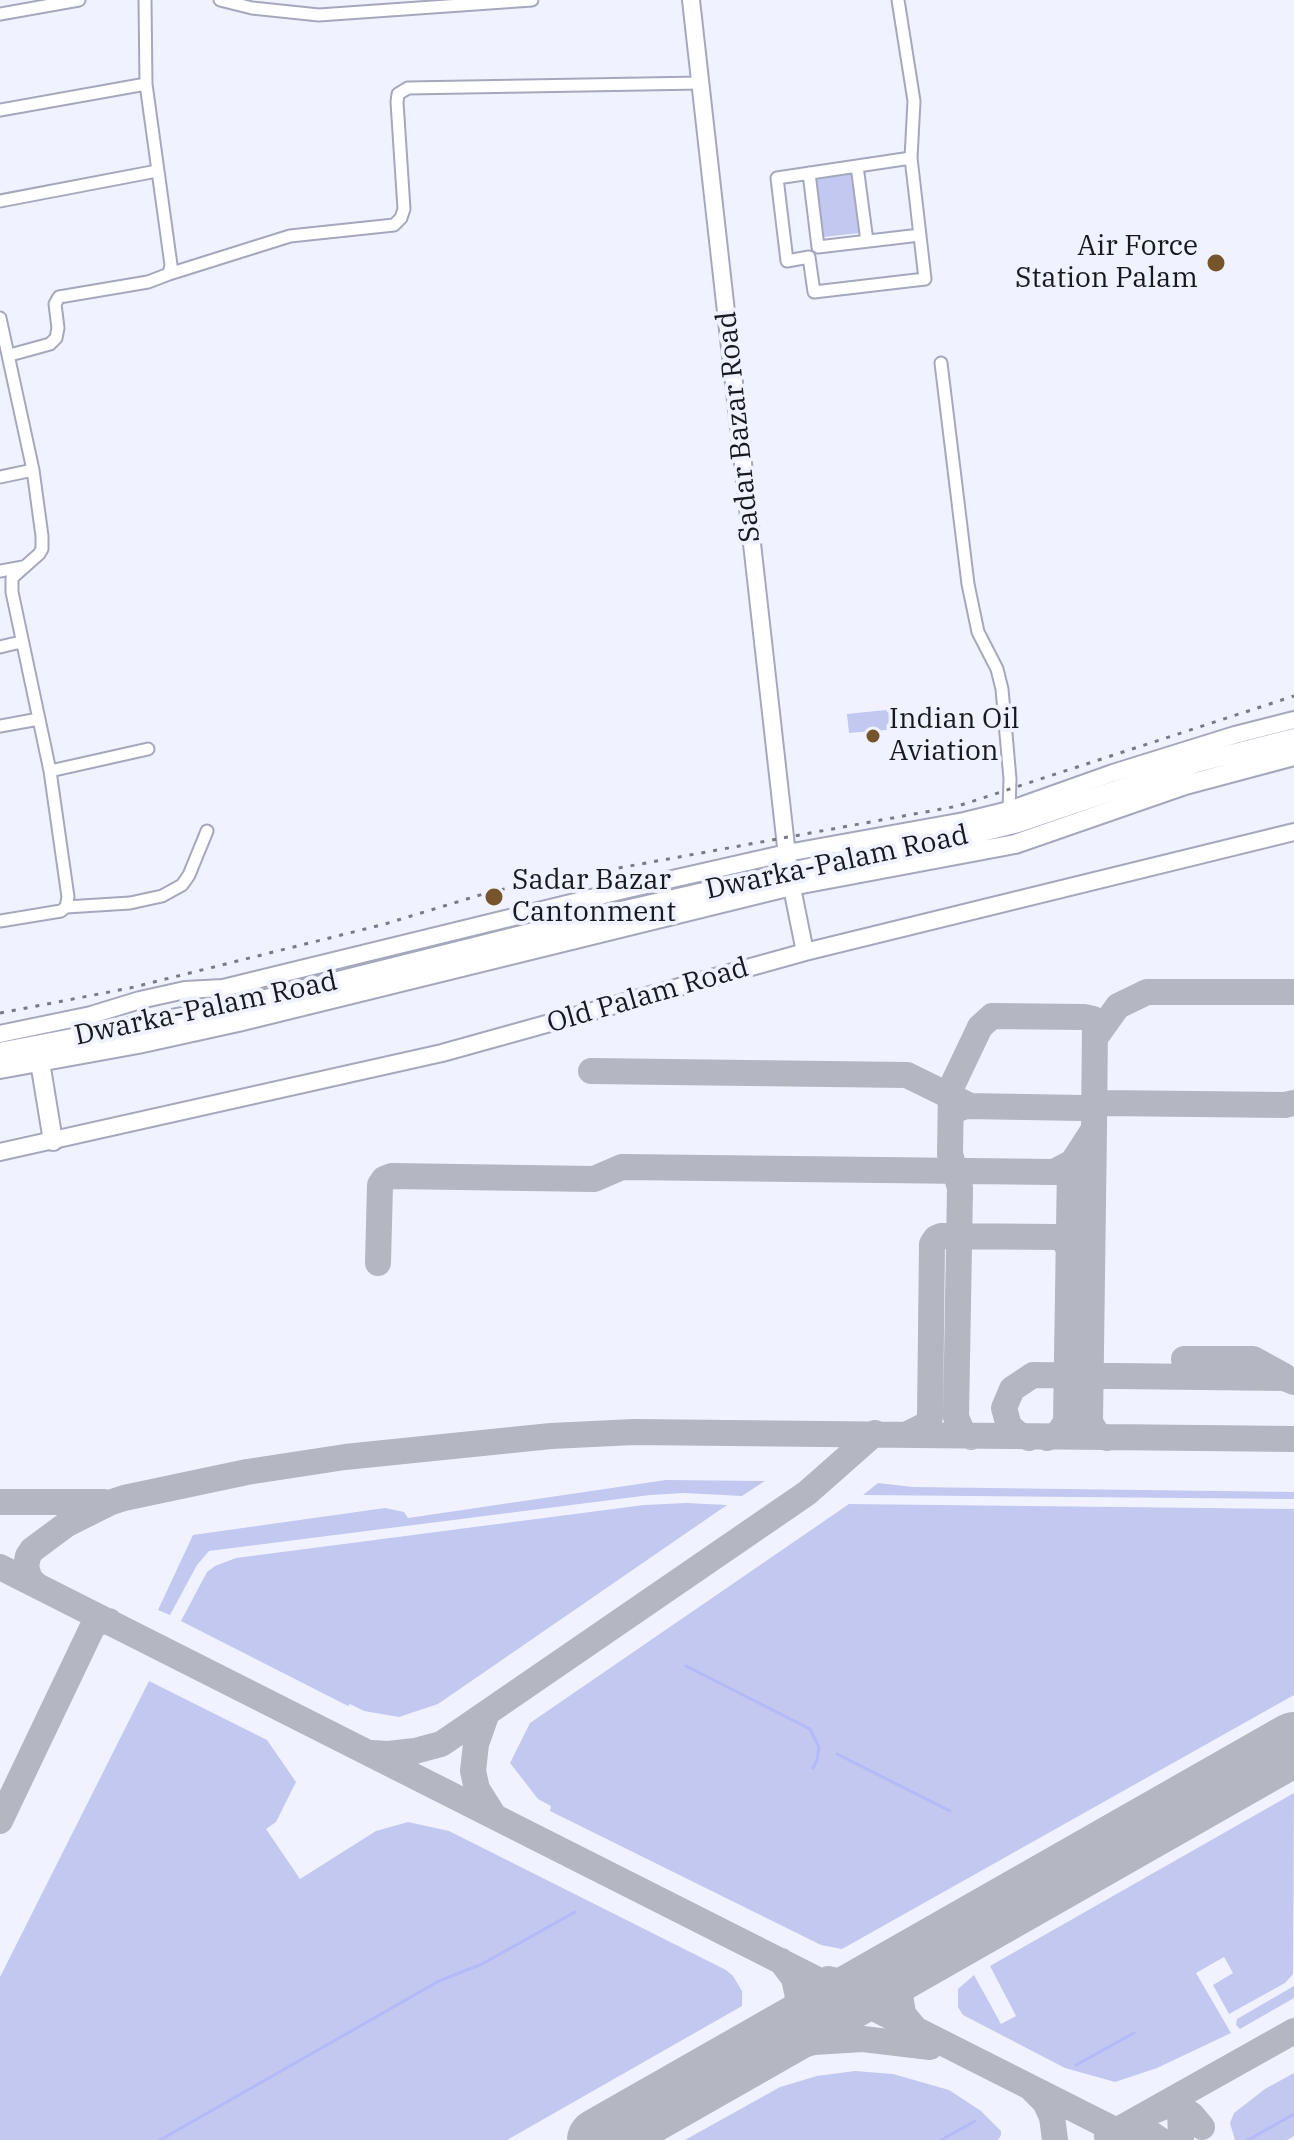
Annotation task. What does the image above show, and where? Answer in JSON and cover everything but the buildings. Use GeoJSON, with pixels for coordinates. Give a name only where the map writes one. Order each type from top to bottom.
{"type":"FeatureCollection","features":[{"type":"Feature","properties":{"kind":"main road","name":"Dwarka-Palam Road"},"geometry":{"type":"LineString","coordinates":[[0,1069],[238,1022],[1018,823],[1196,763],[1294,738]]}},
{"type":"Feature","properties":{"kind":"main road"},"geometry":{"type":"LineString","coordinates":[[790,880],[1015,844],[1185,785],[1294,756]]}},
{"type":"Feature","properties":{"kind":"main road","name":"Dwarka-Palam Road"},"geometry":{"type":"LineString","coordinates":[[0,1052],[234,1007],[578,921],[790,880]]}},
{"type":"Feature","properties":{"kind":"main road"},"geometry":{"type":"LineString","coordinates":[[40,1062],[53,1141]]}},
{"type":"Feature","properties":{"kind":"street"},"geometry":{"type":"LineString","coordinates":[[0,14],[79,0]]}},
{"type":"Feature","properties":{"kind":"street"},"geometry":{"type":"LineString","coordinates":[[145,0],[146,84],[171,265],[169,274]]}},
{"type":"Feature","properties":{"kind":"street"},"geometry":{"type":"LineString","coordinates":[[220,0],[252,8],[319,15],[532,0]]}},
{"type":"Feature","properties":{"kind":"street","name":"Sadar Bazar Road"},"geometry":{"type":"LineString","coordinates":[[691,0],[790,880],[805,952]]}},
{"type":"Feature","properties":{"kind":"street"},"geometry":{"type":"LineString","coordinates":[[809,257],[814,292],[925,279],[911,158],[914,101],[898,0]]}},
{"type":"Feature","properties":{"kind":"street"},"geometry":{"type":"LineString","coordinates":[[10,355],[50,344],[56,338],[55,304],[59,297],[148,282],[290,236],[394,225],[404,209],[397,102],[398,94],[408,88],[701,83]]}},
{"type":"Feature","properties":{"kind":"street"},"geometry":{"type":"LineString","coordinates":[[0,110],[146,84]]}},
{"type":"Feature","properties":{"kind":"street"},"geometry":{"type":"LineString","coordinates":[[911,158],[777,178],[787,261],[809,257],[818,247],[920,235]]}},
{"type":"Feature","properties":{"kind":"street"},"geometry":{"type":"LineString","coordinates":[[857,166],[867,241]]}},
{"type":"Feature","properties":{"kind":"street"},"geometry":{"type":"LineString","coordinates":[[0,201],[157,171]]}},
{"type":"Feature","properties":{"kind":"street"},"geometry":{"type":"LineString","coordinates":[[809,173],[818,247]]}},
{"type":"Feature","properties":{"kind":"street"},"geometry":{"type":"LineString","coordinates":[[0,318],[33,470],[42,549],[12,578],[21,642],[50,771],[68,897],[66,907]]}},
{"type":"Feature","properties":{"kind":"street"},"geometry":{"type":"LineString","coordinates":[[941,363],[968,584],[978,632],[997,669],[1002,689],[1010,779],[1009,810]]}},
{"type":"Feature","properties":{"kind":"street"},"geometry":{"type":"LineString","coordinates":[[0,379],[13,377]]}},
{"type":"Feature","properties":{"kind":"street"},"geometry":{"type":"LineString","coordinates":[[0,477],[33,470]]}},
{"type":"Feature","properties":{"kind":"street"},"geometry":{"type":"LineString","coordinates":[[0,571],[23,567]]}},
{"type":"Feature","properties":{"kind":"street"},"geometry":{"type":"LineString","coordinates":[[0,647],[21,642]]}},
{"type":"Feature","properties":{"kind":"street"},"geometry":{"type":"LineString","coordinates":[[0,726],[39,719]]}},
{"type":"Feature","properties":{"kind":"street"},"geometry":{"type":"LineString","coordinates":[[0,1034],[91,1015],[185,990],[223,988],[787,853],[964,821],[1009,810],[1235,735],[1294,720]]}},
{"type":"Feature","properties":{"kind":"street"},"geometry":{"type":"LineString","coordinates":[[50,771],[148,749]]}},
{"type":"Feature","properties":{"kind":"street"},"geometry":{"type":"LineString","coordinates":[[0,921],[61,911],[66,907],[130,903],[162,896],[182,885],[189,875],[207,831]]}},
{"type":"Feature","properties":{"kind":"street","name":"Old Palam Road"},"geometry":{"type":"LineString","coordinates":[[0,1152],[442,1053],[805,952],[1294,832]]}},
{"type":"Feature","properties":{"kind":"shaded area"},"geometry":{"type":"Polygon","coordinates":[[[852,174],[859,233],[824,237],[816,178],[852,174]]]}},
{"type":"Feature","properties":{"kind":"shaded area"},"geometry":{"type":"Polygon","coordinates":[[[896,709],[897,729],[849,733],[847,714],[896,709]]]}},
{"type":"Feature","properties":{"kind":"shaded area"},"geometry":{"type":"Polygon","coordinates":[[[666,1480],[765,1481],[742,1496],[650,1495],[209,1551],[197,1565],[170,1615],[158,1610],[193,1535],[385,1508],[404,1512],[408,1518],[666,1480]]]}},
{"type":"Feature","properties":{"kind":"shaded area"},"geometry":{"type":"Polygon","coordinates":[[[878,1483],[913,1487],[1294,1492],[1294,1499],[863,1495],[878,1483]]]}},
{"type":"Feature","properties":{"kind":"shaded area"},"geometry":{"type":"Polygon","coordinates":[[[849,1504],[1294,1509],[1294,1695],[842,1949],[821,1945],[550,1811],[551,1806],[538,1799],[510,1763],[530,1723],[849,1504]]]}},
{"type":"Feature","properties":{"kind":"shaded area"},"geometry":{"type":"Polygon","coordinates":[[[644,1505],[727,1505],[438,1704],[399,1717],[348,1706],[181,1621],[207,1572],[236,1558],[644,1505]]]}},
{"type":"Feature","properties":{"kind":"shaded area"},"geometry":{"type":"Polygon","coordinates":[[[149,1681],[267,1740],[296,1782],[276,1822],[266,1829],[300,1879],[376,1831],[408,1822],[449,1831],[726,1970],[742,1991],[742,2006],[507,2140],[0,2140],[0,1977],[149,1681]]]}},
{"type":"Feature","properties":{"kind":"shaded area"},"geometry":{"type":"Polygon","coordinates":[[[1294,1793],[1293,1974],[1285,1983],[1229,2014],[1213,1985],[1233,1973],[1224,1957],[1196,1973],[1231,2033],[1157,2068],[1115,2082],[1065,2068],[963,2015],[958,2007],[958,1989],[974,1975],[1001,2024],[1016,2016],[990,1966],[1294,1793]]]}},
{"type":"Feature","properties":{"kind":"shaded area"},"geometry":{"type":"Polygon","coordinates":[[[1294,1986],[1294,1998],[1240,2029],[1236,2025],[1237,2019],[1294,1986]]]}},
{"type":"Feature","properties":{"kind":"shaded area"},"geometry":{"type":"Polygon","coordinates":[[[855,2071],[893,2074],[949,2090],[981,2111],[1001,2131],[1001,2135],[998,2140],[685,2140],[780,2087],[817,2076],[855,2071]]]}},
{"type":"Feature","properties":{"kind":"shaded area"},"geometry":{"type":"Polygon","coordinates":[[[1294,2073],[1294,2136],[1287,2140],[1235,2140],[1230,2123],[1234,2113],[1265,2089],[1294,2073]]]}},
{"type":"Feature","properties":{"kind":"waterway"},"geometry":{"type":"LineString","coordinates":[[686,1666],[810,1729],[819,1747],[813,1768]]}},
{"type":"Feature","properties":{"kind":"waterway"},"geometry":{"type":"LineString","coordinates":[[837,1754],[950,1811]]}},
{"type":"Feature","properties":{"kind":"waterway"},"geometry":{"type":"LineString","coordinates":[[160,2140],[439,1981],[482,1964],[575,1912]]}},
{"type":"Feature","properties":{"kind":"waterway"},"geometry":{"type":"LineString","coordinates":[[1076,2065],[1134,2033]]}},
{"type":"Feature","properties":{"kind":"waterway"},"geometry":{"type":"LineString","coordinates":[[1248,2140],[1294,2114]]}},
{"type":"Feature","properties":{"kind":"waterway"},"geometry":{"type":"LineString","coordinates":[[941,2140],[975,2121]]}},
{"type":"Feature","properties":{"kind":"taxiway"},"geometry":{"type":"LineString","coordinates":[[1095,1038],[1118,1006],[1147,992],[1294,992]]}},
{"type":"Feature","properties":{"kind":"taxiway"},"geometry":{"type":"LineString","coordinates":[[971,1437],[962,1431],[956,1417],[960,1188],[950,1154],[951,1088],[980,1027],[992,1016],[1084,1017],[1093,1019],[1095,1024],[1094,1129],[1070,1166],[1066,1422],[1058,1434],[1047,1438]]}},
{"type":"Feature","properties":{"kind":"taxiway"},"geometry":{"type":"LineString","coordinates":[[591,1071],[907,1075],[970,1106]]}},
{"type":"Feature","properties":{"kind":"taxiway"},"geometry":{"type":"LineString","coordinates":[[955,1110],[966,1106],[1083,1108],[1104,1103],[1294,1103]]}},
{"type":"Feature","properties":{"kind":"taxiway"},"geometry":{"type":"LineString","coordinates":[[1094,1129],[1090,1422],[1097,1434],[1107,1438]]}},
{"type":"Feature","properties":{"kind":"taxiway"},"geometry":{"type":"LineString","coordinates":[[378,1263],[380,1185],[392,1176],[594,1179],[622,1167],[1054,1172],[1071,1163]]}},
{"type":"Feature","properties":{"kind":"taxiway"},"geometry":{"type":"LineString","coordinates":[[908,1434],[926,1425],[930,1417],[932,1244],[936,1238],[1056,1237],[1064,1240],[1069,1250]]}},
{"type":"Feature","properties":{"kind":"taxiway"},"geometry":{"type":"LineString","coordinates":[[1184,1359],[1253,1359],[1284,1376]]}},
{"type":"Feature","properties":{"kind":"taxiway"},"geometry":{"type":"LineString","coordinates":[[1029,1438],[1009,1426],[1004,1408],[1012,1389],[1033,1375],[1284,1378],[1294,1382]]}},
{"type":"Feature","properties":{"kind":"taxiway"},"geometry":{"type":"LineString","coordinates":[[36,1585],[26,1567],[32,1550],[67,1524],[109,1503],[247,1472],[345,1457],[551,1436],[634,1432],[1294,1439]]}},
{"type":"Feature","properties":{"kind":"taxiway"},"geometry":{"type":"LineString","coordinates":[[372,1753],[415,1751],[441,1744],[807,1493],[875,1433]]}},
{"type":"Feature","properties":{"kind":"taxiway"},"geometry":{"type":"LineString","coordinates":[[0,1502],[104,1502]]}},
{"type":"Feature","properties":{"kind":"taxiway"},"geometry":{"type":"LineString","coordinates":[[0,1567],[1135,2140]]}},
{"type":"Feature","properties":{"kind":"taxiway"},"geometry":{"type":"LineString","coordinates":[[0,1821],[93,1626],[109,1621]]}},
{"type":"Feature","properties":{"kind":"taxiway"},"geometry":{"type":"LineString","coordinates":[[487,1713],[476,1744],[473,1771],[477,1789],[494,1816]]}},
{"type":"Feature","properties":{"kind":"taxiway"},"geometry":{"type":"LineString","coordinates":[[916,2030],[903,2014],[899,1988],[908,1969],[921,1956]]}},
{"type":"Feature","properties":{"kind":"taxiway"},"geometry":{"type":"LineString","coordinates":[[780,2037],[794,2018],[798,1997],[794,1978],[781,1961]]}},
{"type":"Feature","properties":{"kind":"taxiway"},"geometry":{"type":"LineString","coordinates":[[828,1979],[845,1983],[863,1982],[897,1970]]}},
{"type":"Feature","properties":{"kind":"taxiway"},"geometry":{"type":"LineString","coordinates":[[1107,2136],[1294,2031]]}},
{"type":"Feature","properties":{"kind":"taxiway"},"geometry":{"type":"LineString","coordinates":[[722,2071],[766,2053],[814,2042],[863,2039],[930,2047]]}},
{"type":"Feature","properties":{"kind":"taxiway"},"geometry":{"type":"LineString","coordinates":[[1033,2090],[1045,2102],[1052,2117],[1055,2140]]}},
{"type":"Feature","properties":{"kind":"taxiway"},"geometry":{"type":"LineString","coordinates":[[1156,2110],[1168,2105],[1180,2107],[1202,2127]]}},
{"type":"Feature","properties":{"kind":"taxiway"},"geometry":{"type":"LineString","coordinates":[[1180,2107],[1181,2140]]}},
{"type":"Feature","properties":{"kind":"taxiway"},"geometry":{"type":"LineString","coordinates":[[1144,2129],[1160,2140]]}},
{"type":"Feature","properties":{"kind":"runway"},"geometry":{"type":"LineString","coordinates":[[599,2140],[1294,1744]]}},
{"type":"Feature","properties":{"kind":"railway"},"geometry":{"type":"LineString","coordinates":[[0,1013],[130,988],[385,924],[493,891],[958,806],[1294,696]]}},
{"type":"Feature","properties":{"kind":"place","name":"Air Force Station Palam"},"geometry":{"type":"Point","coordinates":[1216,263]}},
{"type":"Feature","properties":{"kind":"place","name":"Indian Oil Aviation"},"geometry":{"type":"Point","coordinates":[873,736]}},
{"type":"Feature","properties":{"kind":"place","name":"Sadar Bazar Cantonment"},"geometry":{"type":"Point","coordinates":[494,897]}}]}
